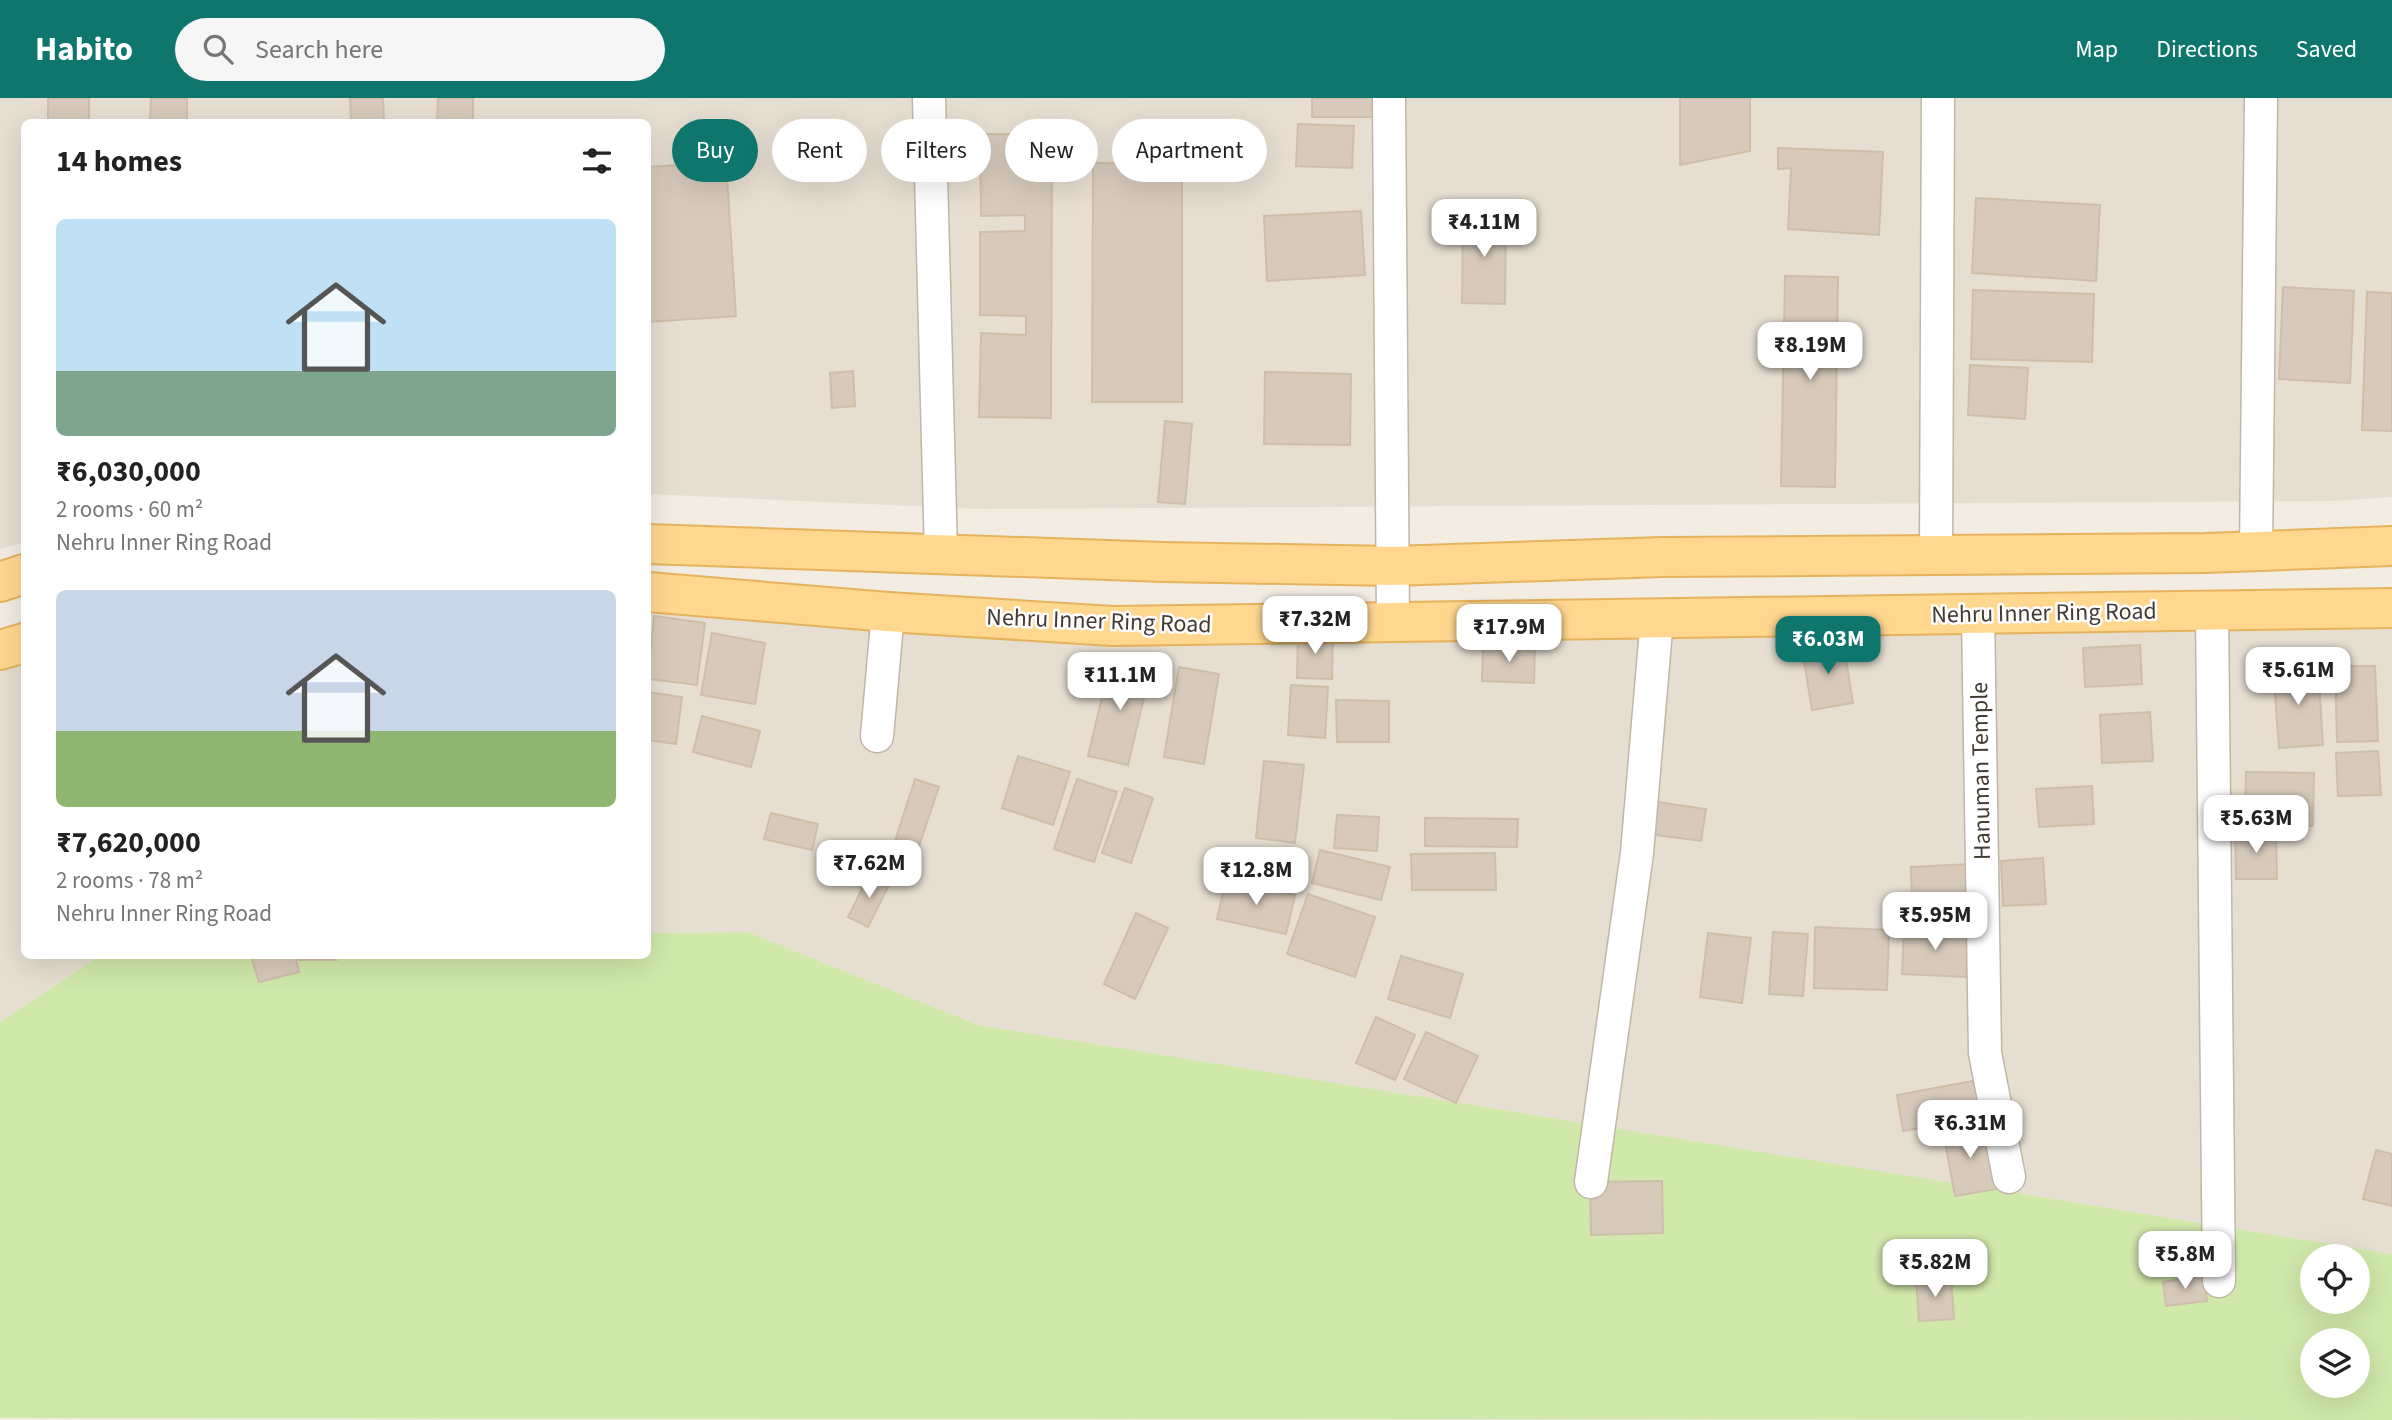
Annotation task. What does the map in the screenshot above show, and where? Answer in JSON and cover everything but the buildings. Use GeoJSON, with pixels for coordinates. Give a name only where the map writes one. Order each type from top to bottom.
{"type":"FeatureCollection","features":[{"type":"Feature","properties":{"kind":"main road"},"geometry":{"type":"LineString","coordinates":[[651,544],[941,555],[1393,566],[1663,557],[2256,552],[2392,546]]}},
{"type":"Feature","properties":{"kind":"main road"},"geometry":{"type":"LineString","coordinates":[[0,582],[21,575]]}},
{"type":"Feature","properties":{"kind":"main road","name":"Nehru Inner Ring Road"},"geometry":{"type":"LineString","coordinates":[[651,592],[888,612],[1113,626],[2392,608]]}},
{"type":"Feature","properties":{"kind":"main road"},"geometry":{"type":"LineString","coordinates":[[0,650],[21,644]]}},
{"type":"Feature","properties":{"kind":"street"},"geometry":{"type":"LineString","coordinates":[[929,98],[941,555]]}},
{"type":"Feature","properties":{"kind":"street"},"geometry":{"type":"LineString","coordinates":[[1389,98],[1393,621]]}},
{"type":"Feature","properties":{"kind":"street"},"geometry":{"type":"LineString","coordinates":[[1936,554],[1938,98]]}},
{"type":"Feature","properties":{"kind":"street"},"geometry":{"type":"LineString","coordinates":[[2256,552],[2261,98]]}},
{"type":"Feature","properties":{"kind":"street"},"geometry":{"type":"LineString","coordinates":[[2212,611],[2220,1281]]}},
{"type":"Feature","properties":{"kind":"street"},"geometry":{"type":"LineString","coordinates":[[877,736],[888,612]]}},
{"type":"Feature","properties":{"kind":"street","name":"Hanuman Temple"},"geometry":{"type":"LineString","coordinates":[[1978,614],[1985,1053],[2009,1177]]}},
{"type":"Feature","properties":{"kind":"street"},"geometry":{"type":"LineString","coordinates":[[1591,1182],[1637,853],[1657,618]]}},
{"type":"Feature","properties":{"kind":"shaded area"},"geometry":{"type":"Polygon","coordinates":[[[0,98],[2392,98],[2392,497],[2333,501],[981,509],[651,494],[651,119],[21,119],[21,544],[0,549],[0,98]]]}},
{"type":"Feature","properties":{"kind":"shaded area"},"geometry":{"type":"Polygon","coordinates":[[[651,580],[1000,626],[2392,608],[2392,1254],[2370,1250],[2370,1244],[2330,1244],[978,1025],[748,932],[651,933],[651,580]]]}},
{"type":"Feature","properties":{"kind":"shaded area"},"geometry":{"type":"Polygon","coordinates":[[[21,630],[21,959],[94,959],[0,1022],[0,637],[21,630]]]}},
{"type":"Feature","properties":{"kind":"green space"},"geometry":{"type":"Polygon","coordinates":[[[748,932],[978,1025],[2330,1244],[2300,1244],[2300,1314],[2370,1314],[2370,1250],[2392,1254],[2392,1420],[0,1418],[0,1022],[94,959],[651,959],[651,933],[748,932]]]}}]}
